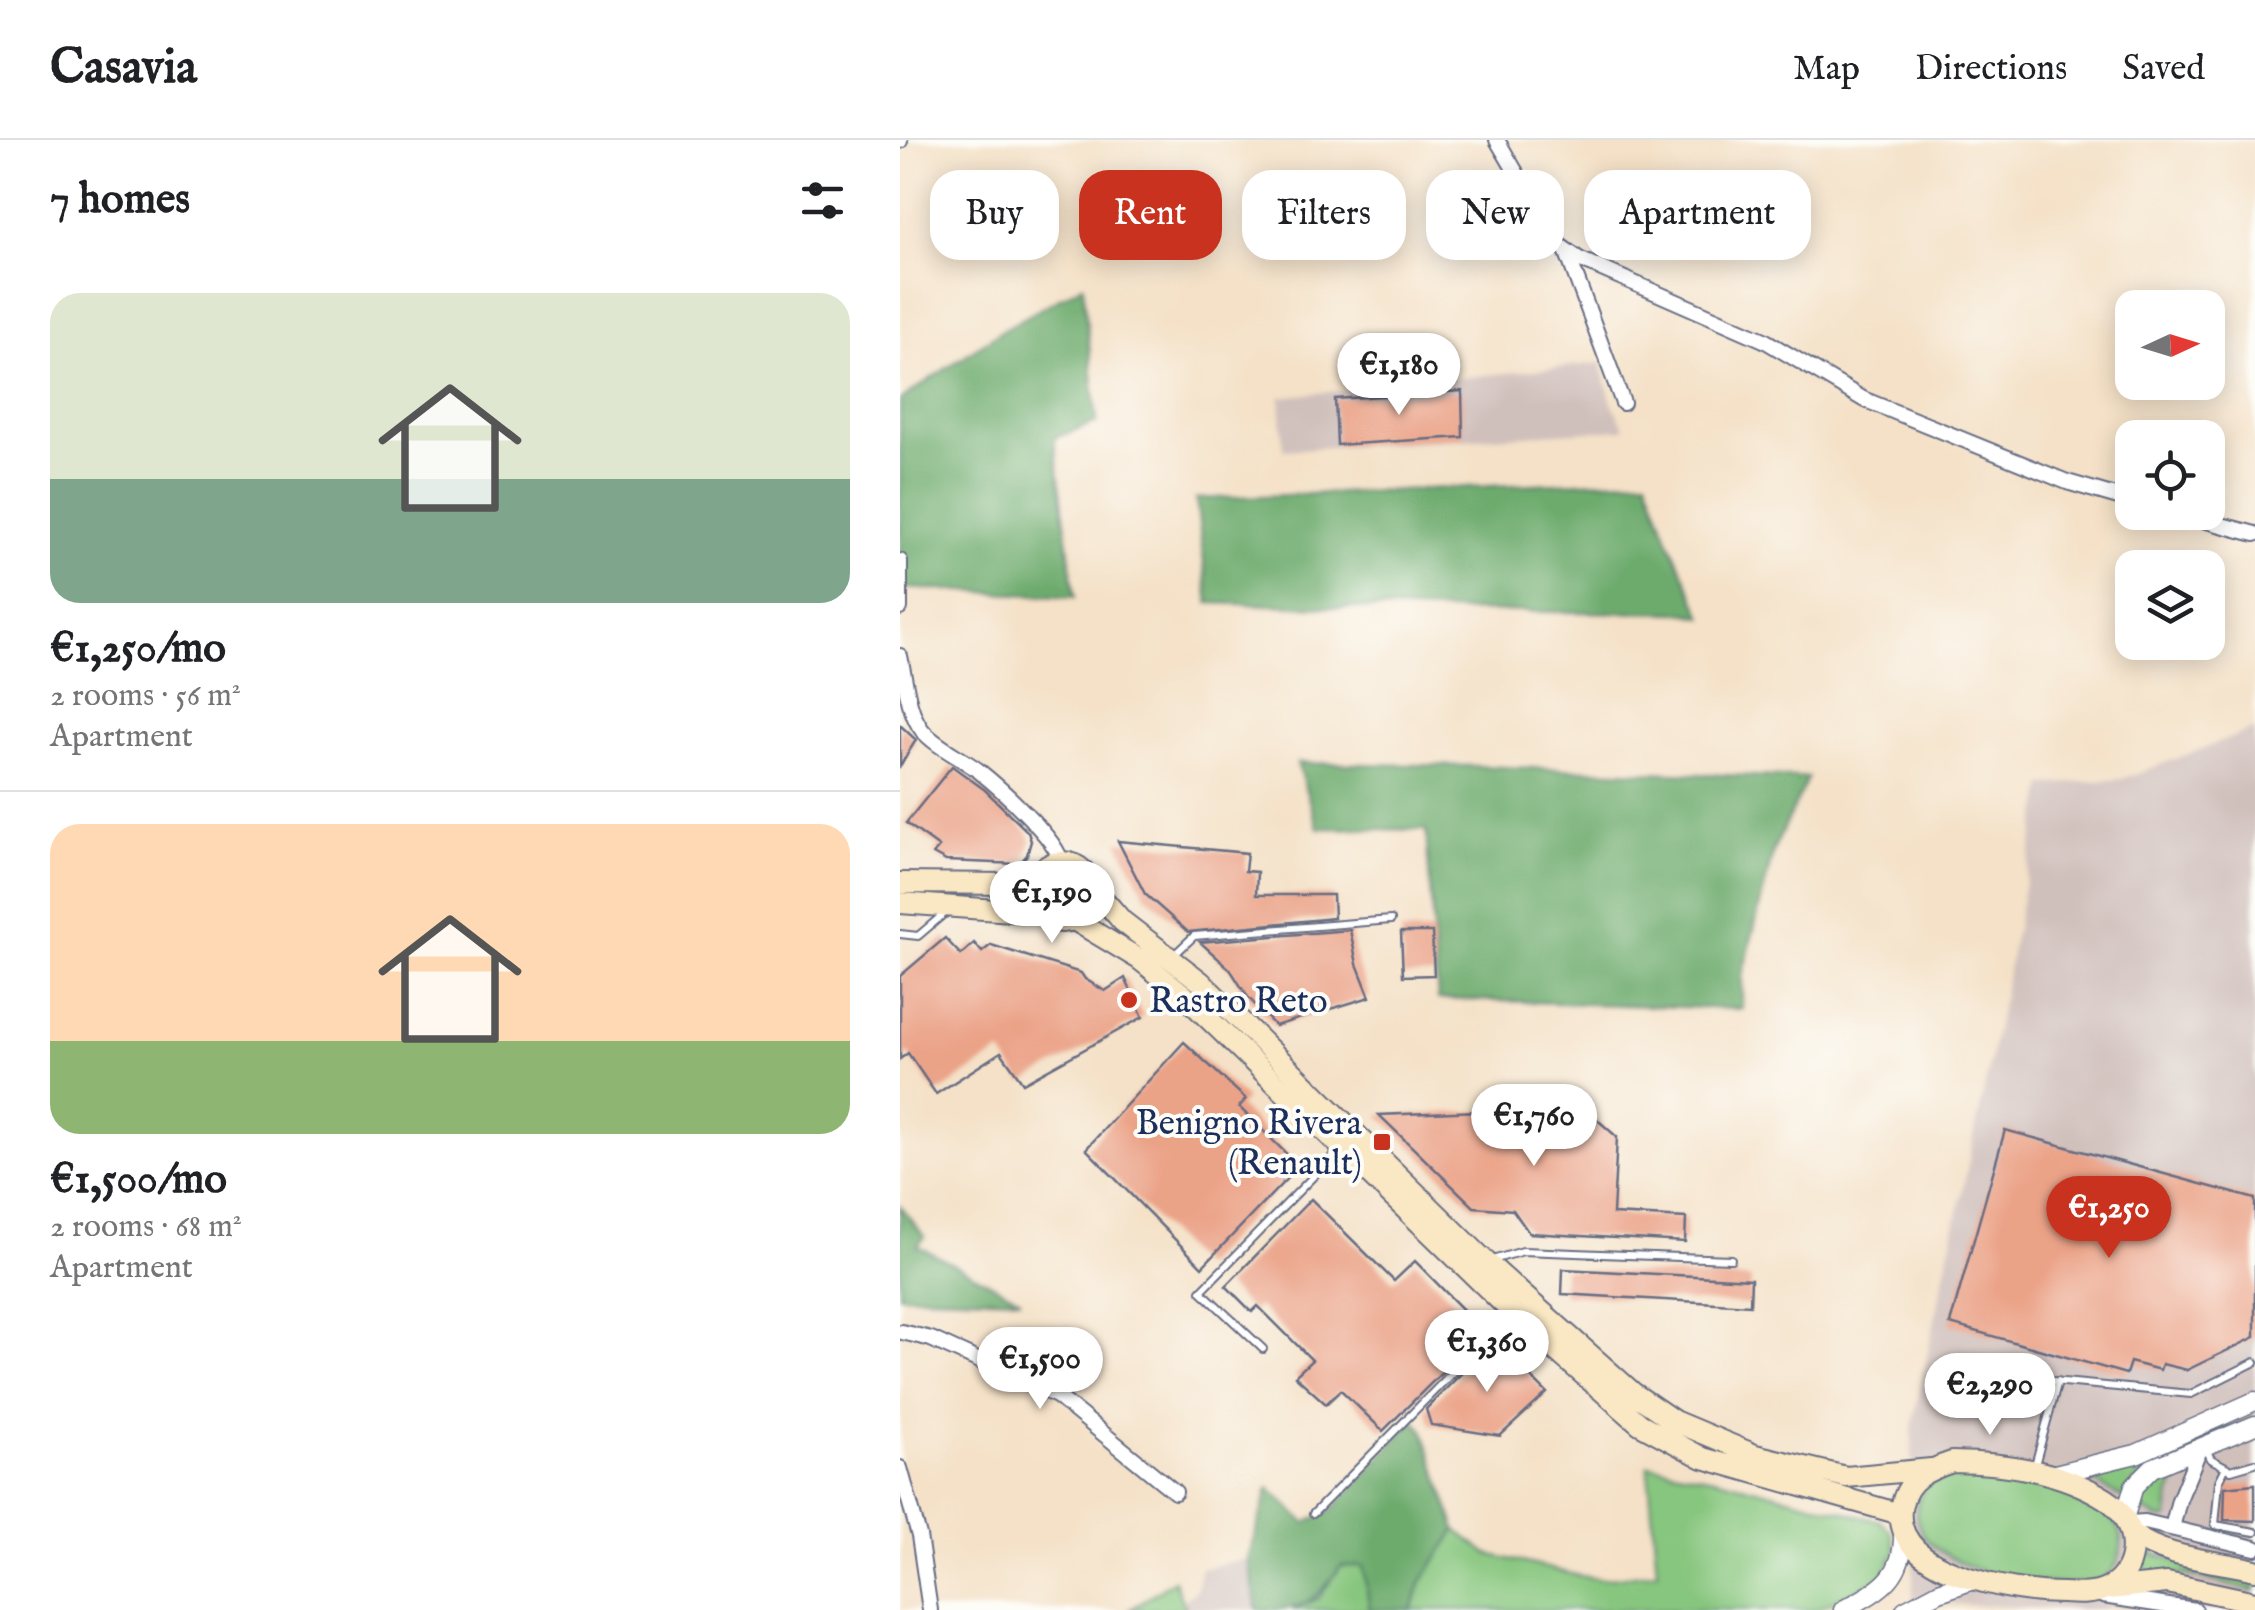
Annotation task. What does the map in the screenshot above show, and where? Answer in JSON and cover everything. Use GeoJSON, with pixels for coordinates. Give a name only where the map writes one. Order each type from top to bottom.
{"type":"FeatureCollection","features":[{"type":"Feature","properties":{"kind":"main road"},"geometry":{"type":"LineString","coordinates":[[900,882],[1010,884],[1035,878],[1050,864],[1061,862],[1080,868],[1122,921],[1200,982],[1486,1262],[1633,1393],[1674,1422],[1755,1455],[1846,1477],[1931,1469]]}},
{"type":"Feature","properties":{"kind":"main road"},"geometry":{"type":"LineString","coordinates":[[1035,878],[1032,896],[1040,913]]}},
{"type":"Feature","properties":{"kind":"main road"},"geometry":{"type":"LineString","coordinates":[[1074,920],[1091,902],[1092,886]]}},
{"type":"Feature","properties":{"kind":"main road"},"geometry":{"type":"LineString","coordinates":[[900,903],[1040,913],[1056,922],[1074,920],[1140,959],[1184,995],[1512,1312],[1640,1424],[1702,1458],[1901,1522]]}},
{"type":"Feature","properties":{"kind":"main road"},"geometry":{"type":"LineString","coordinates":[[2255,1570],[2146,1544],[2106,1498],[2041,1473],[1994,1463],[1952,1462],[1915,1478],[1904,1493],[1901,1522],[1913,1546],[1928,1560],[1973,1580],[2042,1593],[2097,1592],[2167,1583],[2255,1602]]}},
{"type":"Feature","properties":{"kind":"main road"},"geometry":{"type":"LineString","coordinates":[[2097,1592],[2119,1580],[2128,1567],[2128,1524]]}},
{"type":"Feature","properties":{"kind":"street"},"geometry":{"type":"LineString","coordinates":[[1497,140],[1558,244],[1578,259],[1764,340],[1863,398],[2067,482],[2115,496]]}},
{"type":"Feature","properties":{"kind":"street"},"geometry":{"type":"LineString","coordinates":[[1566,250],[1623,403]]}},
{"type":"Feature","properties":{"kind":"street"},"geometry":{"type":"LineString","coordinates":[[2225,526],[2255,534]]}},
{"type":"Feature","properties":{"kind":"street"},"geometry":{"type":"LineString","coordinates":[[900,561],[900,608]]}},
{"type":"Feature","properties":{"kind":"street"},"geometry":{"type":"LineString","coordinates":[[900,656],[922,730],[981,773],[1036,827],[1060,854],[1061,862]]}},
{"type":"Feature","properties":{"kind":"street"},"geometry":{"type":"LineString","coordinates":[[901,1332],[930,1339],[1058,1396],[1175,1492]]}},
{"type":"Feature","properties":{"kind":"street"},"geometry":{"type":"LineString","coordinates":[[2041,1473],[2136,1454],[2255,1400]]}},
{"type":"Feature","properties":{"kind":"street"},"geometry":{"type":"LineString","coordinates":[[2255,1424],[2152,1468],[2134,1486],[2128,1524],[2145,1522],[2225,1534],[2255,1548]]}},
{"type":"Feature","properties":{"kind":"street"},"geometry":{"type":"LineString","coordinates":[[2172,1528],[2179,1500],[2202,1447]]}},
{"type":"Feature","properties":{"kind":"street"},"geometry":{"type":"LineString","coordinates":[[900,1468],[919,1536],[930,1610]]}},
{"type":"Feature","properties":{"kind":"street"},"geometry":{"type":"LineString","coordinates":[[1842,1610],[1886,1582],[1901,1564],[1901,1522]]}},
{"type":"Feature","properties":{"kind":"street"},"geometry":{"type":"LineString","coordinates":[[1904,1610],[1973,1580]]}},
{"type":"Feature","properties":{"kind":"street"},"geometry":{"type":"LineString","coordinates":[[2097,1592],[2196,1610]]}},
{"type":"Feature","properties":{"kind":"lane"},"geometry":{"type":"LineString","coordinates":[[900,934],[918,936],[953,906]]}},
{"type":"Feature","properties":{"kind":"lane"},"geometry":{"type":"LineString","coordinates":[[1170,958],[1194,936],[1391,920]]}},
{"type":"Feature","properties":{"kind":"lane"},"geometry":{"type":"LineString","coordinates":[[1263,1349],[1201,1291],[1342,1148]]}},
{"type":"Feature","properties":{"kind":"lane"},"geometry":{"type":"LineString","coordinates":[[1486,1262],[1523,1250],[1731,1259]]}},
{"type":"Feature","properties":{"kind":"lane"},"geometry":{"type":"LineString","coordinates":[[1313,1514],[1512,1312]]}},
{"type":"Feature","properties":{"kind":"lane"},"geometry":{"type":"LineString","coordinates":[[1956,1372],[2191,1394],[2255,1362]]}},
{"type":"Feature","properties":{"kind":"lane"},"geometry":{"type":"LineString","coordinates":[[2041,1473],[2040,1451],[2058,1381]]}},
{"type":"Feature","properties":{"kind":"lane"},"geometry":{"type":"LineString","coordinates":[[2202,1447],[2212,1460],[2232,1470],[2255,1463]]}},
{"type":"Feature","properties":{"kind":"lane"},"geometry":{"type":"LineString","coordinates":[[2226,1467],[2219,1481],[2215,1526],[2225,1534],[2255,1532]]}},
{"type":"Feature","properties":{"kind":"shaded area"},"geometry":{"type":"Polygon","coordinates":[[[1601,363],[1611,400],[1625,429],[1283,450],[1280,397],[1601,363]]]}},
{"type":"Feature","properties":{"kind":"shaded area"},"geometry":{"type":"Polygon","coordinates":[[[2255,729],[2255,1610],[2111,1606],[2077,1610],[1913,1602],[1912,1426],[2044,785],[2122,779],[2255,729]]]}},
{"type":"Feature","properties":{"kind":"shaded area"},"geometry":{"type":"Polygon","coordinates":[[[1248,1559],[1258,1610],[1186,1610],[1184,1600],[1196,1590],[1201,1568],[1248,1559]]]}},
{"type":"Feature","properties":{"kind":"green space"},"geometry":{"type":"Polygon","coordinates":[[[1083,285],[1097,422],[1054,438],[1075,597],[906,588],[900,595],[900,400],[1004,329],[1083,285]]]}},
{"type":"Feature","properties":{"kind":"green space"},"geometry":{"type":"Polygon","coordinates":[[[1647,479],[1703,617],[1683,613],[1441,611],[1209,603],[1196,499],[1647,479]]]}},
{"type":"Feature","properties":{"kind":"green space"},"geometry":{"type":"Polygon","coordinates":[[[1297,763],[1808,778],[1774,849],[1742,977],[1742,1009],[1438,999],[1426,830],[1318,828],[1297,763]]]}},
{"type":"Feature","properties":{"kind":"green space"},"geometry":{"type":"Polygon","coordinates":[[[1066,874],[1078,879],[1083,891],[1078,903],[1066,908],[1054,903],[1049,891],[1054,879],[1066,874]]]}},
{"type":"Feature","properties":{"kind":"green space"},"geometry":{"type":"Polygon","coordinates":[[[900,1206],[925,1237],[918,1246],[1021,1299],[900,1295],[900,1206]]]}},
{"type":"Feature","properties":{"kind":"green space"},"geometry":{"type":"Polygon","coordinates":[[[1414,1420],[1423,1430],[1456,1530],[1422,1581],[1412,1610],[1370,1610],[1363,1566],[1341,1566],[1307,1602],[1258,1610],[1248,1559],[1269,1488],[1306,1523],[1334,1508],[1414,1420]]]}},
{"type":"Feature","properties":{"kind":"green space"},"geometry":{"type":"Polygon","coordinates":[[[2226,1421],[2229,1428],[2150,1464],[2122,1498],[2084,1476],[2133,1462],[2226,1421]]]}},
{"type":"Feature","properties":{"kind":"green space"},"geometry":{"type":"Polygon","coordinates":[[[1648,1465],[1719,1479],[1880,1521],[1891,1531],[1896,1551],[1882,1578],[1816,1610],[1412,1610],[1422,1581],[1456,1530],[1488,1554],[1580,1576],[1603,1579],[1657,1572],[1648,1465]]]}},
{"type":"Feature","properties":{"kind":"green space"},"geometry":{"type":"Polygon","coordinates":[[[2184,1466],[2170,1493],[2168,1519],[2138,1507],[2147,1485],[2184,1466]]]}},
{"type":"Feature","properties":{"kind":"green space"},"geometry":{"type":"Polygon","coordinates":[[[1962,1472],[2042,1484],[2083,1499],[2117,1526],[2121,1548],[2117,1563],[2100,1579],[2061,1584],[2017,1580],[1954,1560],[1924,1535],[1917,1518],[1919,1499],[1926,1487],[1942,1477],[1962,1472]]]}},
{"type":"Feature","properties":{"kind":"green space"},"geometry":{"type":"Polygon","coordinates":[[[2144,1552],[2255,1579],[2255,1591],[2190,1575],[2139,1574],[2144,1552]]]}},
{"type":"Feature","properties":{"kind":"green space"},"geometry":{"type":"Polygon","coordinates":[[[1341,1566],[1363,1566],[1370,1610],[1292,1610],[1319,1598],[1341,1566]]]}},
{"type":"Feature","properties":{"kind":"green space"},"geometry":{"type":"Polygon","coordinates":[[[1174,1580],[1186,1610],[1129,1610],[1174,1580]]]}},
{"type":"Feature","properties":{"kind":"building"},"geometry":{"type":"Polygon","coordinates":[[[1462,391],[1463,437],[1337,445],[1335,399],[1462,391]]]}},
{"type":"Feature","properties":{"kind":"building"},"geometry":{"type":"Polygon","coordinates":[[[900,725],[916,740],[900,766],[900,725]]]}},
{"type":"Feature","properties":{"kind":"building"},"geometry":{"type":"Polygon","coordinates":[[[952,766],[985,790],[1028,832],[1031,841],[1019,864],[946,861],[933,854],[939,847],[906,823],[952,766]]]}},
{"type":"Feature","properties":{"kind":"building"},"geometry":{"type":"Polygon","coordinates":[[[1118,841],[1247,853],[1245,871],[1257,872],[1256,895],[1333,895],[1334,918],[1188,932],[1145,894],[1118,841]]]}},
{"type":"Feature","properties":{"kind":"building"},"geometry":{"type":"Polygon","coordinates":[[[1350,930],[1357,964],[1370,997],[1275,1026],[1247,996],[1230,969],[1200,942],[1350,930]]]}},
{"type":"Feature","properties":{"kind":"building"},"geometry":{"type":"Polygon","coordinates":[[[1401,932],[1432,932],[1434,975],[1403,976],[1401,932]]]}},
{"type":"Feature","properties":{"kind":"building"},"geometry":{"type":"Polygon","coordinates":[[[945,938],[961,955],[974,943],[982,952],[991,945],[1081,973],[1105,991],[1125,978],[1143,1017],[1023,1083],[1001,1052],[936,1094],[908,1053],[900,1059],[900,976],[945,938]]]}},
{"type":"Feature","properties":{"kind":"building"},"geometry":{"type":"Polygon","coordinates":[[[1184,1042],[1246,1099],[1239,1107],[1299,1166],[1202,1267],[1086,1149],[1184,1042]]]}},
{"type":"Feature","properties":{"kind":"building"},"geometry":{"type":"Polygon","coordinates":[[[1583,1107],[1617,1137],[1613,1214],[1686,1218],[1685,1242],[1529,1233],[1513,1210],[1474,1207],[1379,1115],[1583,1107]]]}},
{"type":"Feature","properties":{"kind":"building"},"geometry":{"type":"Polygon","coordinates":[[[2005,1130],[2255,1199],[2255,1337],[2187,1370],[2162,1364],[2160,1370],[2130,1362],[2126,1374],[1950,1324],[2005,1130]]]}},
{"type":"Feature","properties":{"kind":"building"},"geometry":{"type":"Polygon","coordinates":[[[1311,1199],[1394,1281],[1415,1261],[1484,1331],[1383,1431],[1341,1390],[1326,1404],[1295,1376],[1312,1360],[1258,1306],[1252,1312],[1226,1286],[1311,1199]]]}},
{"type":"Feature","properties":{"kind":"building"},"geometry":{"type":"Polygon","coordinates":[[[1563,1269],[1751,1279],[1750,1305],[1562,1294],[1563,1269]]]}},
{"type":"Feature","properties":{"kind":"building"},"geometry":{"type":"Polygon","coordinates":[[[1494,1340],[1547,1393],[1500,1436],[1431,1425],[1426,1409],[1494,1340]]]}},
{"type":"Feature","properties":{"kind":"building"},"geometry":{"type":"Polygon","coordinates":[[[2255,1484],[2255,1521],[2224,1520],[2225,1487],[2255,1484]]]}},
{"type":"Feature","properties":{"kind":"place","name":"Rastro Reto"},"geometry":{"type":"Point","coordinates":[1129,1000]}},
{"type":"Feature","properties":{"kind":"place","name":"Benigno Rivera (Renault)"},"geometry":{"type":"Point","coordinates":[1382,1142]}}]}
